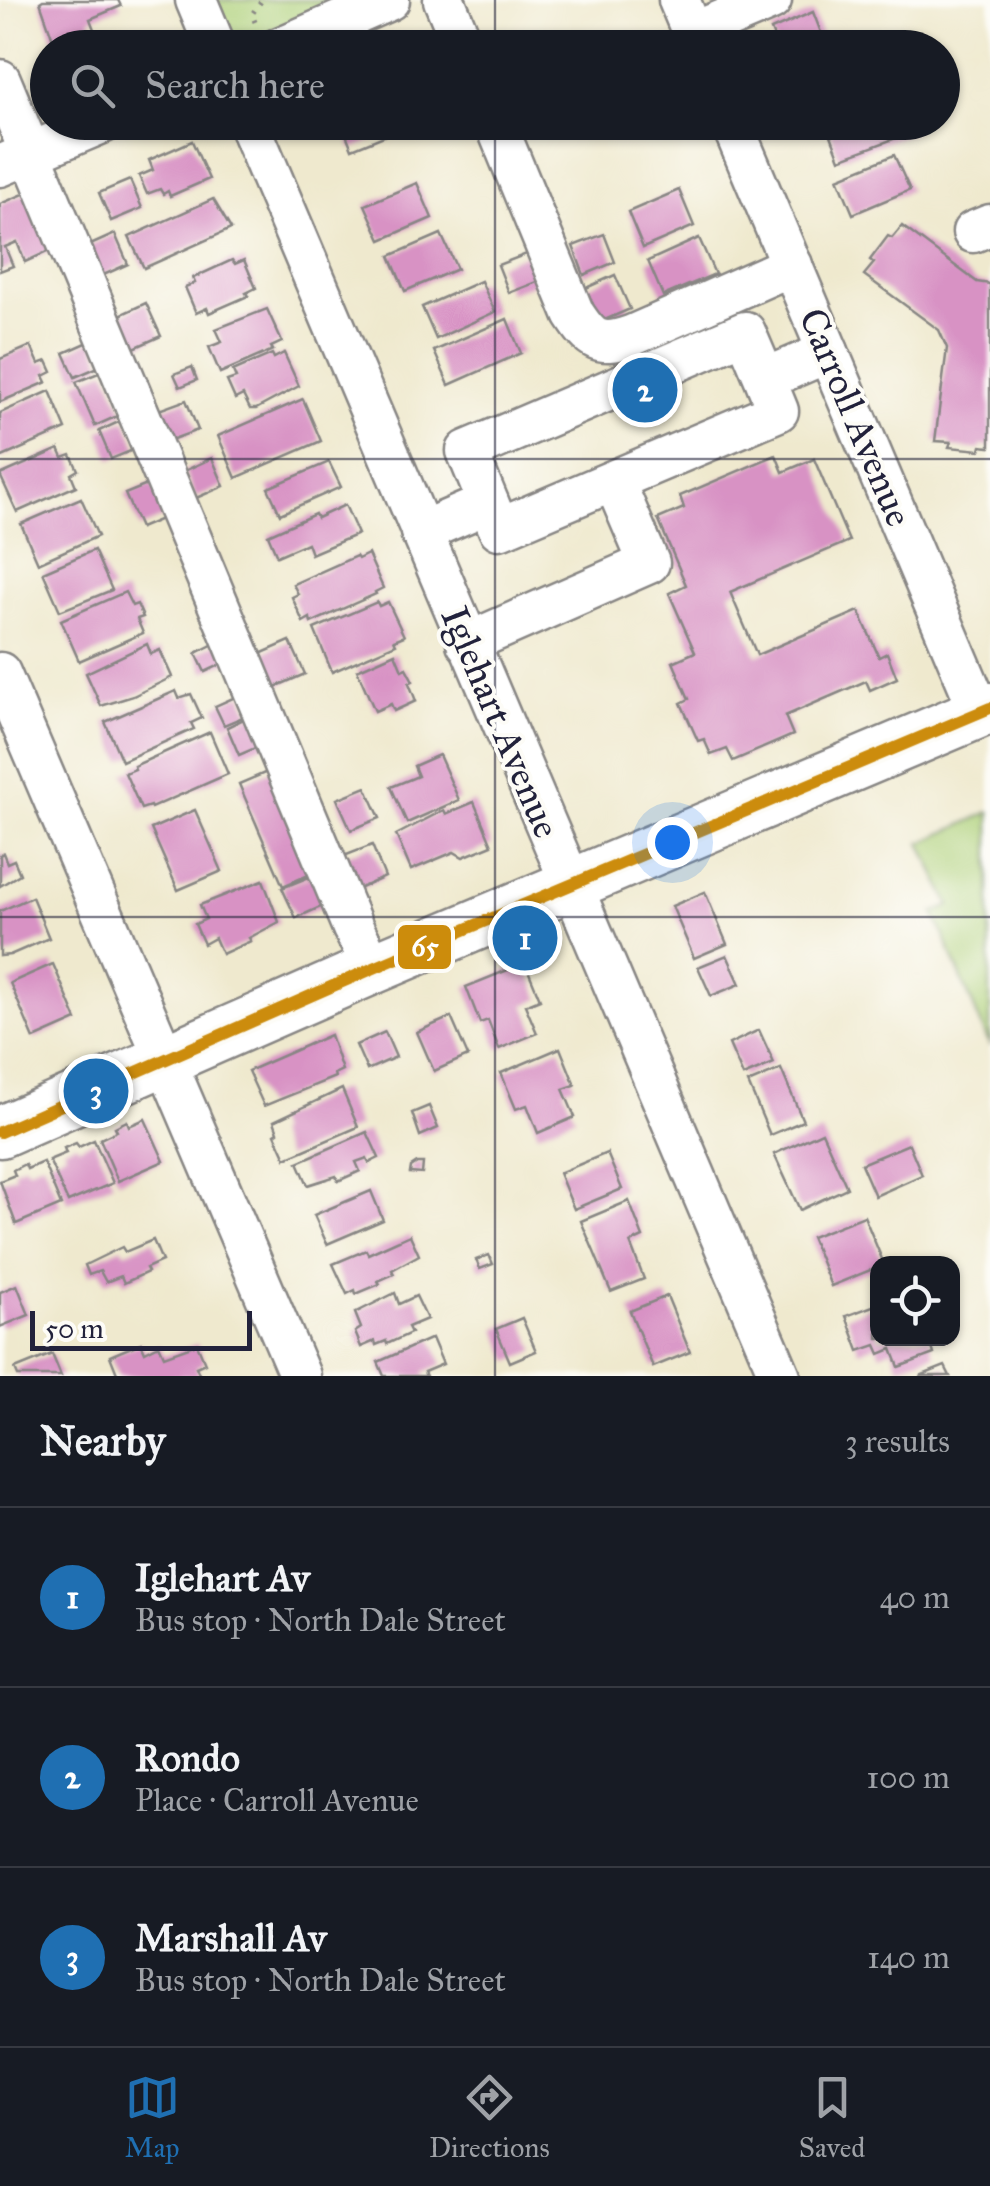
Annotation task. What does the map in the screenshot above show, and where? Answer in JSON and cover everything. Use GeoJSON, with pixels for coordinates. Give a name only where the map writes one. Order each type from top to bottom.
{"type":"FeatureCollection","features":[{"type":"Feature","properties":{"kind":"main road"},"geometry":{"type":"LineString","coordinates":[[0,1132],[374,968],[985,710]]}},
{"type":"Feature","properties":{"kind":"street"},"geometry":{"type":"LineString","coordinates":[[196,0],[208,30]]}},
{"type":"Feature","properties":{"kind":"street"},"geometry":{"type":"LineString","coordinates":[[285,30],[390,0]]}},
{"type":"Feature","properties":{"kind":"street"},"geometry":{"type":"LineString","coordinates":[[444,0],[456,30]]}},
{"type":"Feature","properties":{"kind":"street"},"geometry":{"type":"LineString","coordinates":[[690,27],[771,0]]}},
{"type":"Feature","properties":{"kind":"street"},"geometry":{"type":"LineString","coordinates":[[0,80],[16,160],[374,968]]}},
{"type":"Feature","properties":{"kind":"street"},"geometry":{"type":"LineString","coordinates":[[16,160],[62,140]]}},
{"type":"Feature","properties":{"kind":"street","name":"Iglehart Avenue"},"geometry":{"type":"LineString","coordinates":[[256,140],[780,1376]]}},
{"type":"Feature","properties":{"kind":"street"},"geometry":{"type":"LineString","coordinates":[[502,140],[574,314],[586,333],[595,339],[619,340],[792,265]]}},
{"type":"Feature","properties":{"kind":"street","name":"Carroll Avenue"},"geometry":{"type":"LineString","coordinates":[[739,140],[985,710]]}},
{"type":"Feature","properties":{"kind":"street"},"geometry":{"type":"LineString","coordinates":[[745,332],[765,379],[778,411],[499,529],[467,451],[745,332]]}},
{"type":"Feature","properties":{"kind":"street"},"geometry":{"type":"LineString","coordinates":[[765,379],[828,352]]}},
{"type":"Feature","properties":{"kind":"street"},"geometry":{"type":"LineString","coordinates":[[467,643],[649,563],[614,480]]}},
{"type":"Feature","properties":{"kind":"street"},"geometry":{"type":"LineString","coordinates":[[420,532],[488,503]]}},
{"type":"Feature","properties":{"kind":"street"},"geometry":{"type":"LineString","coordinates":[[0,673],[300,1376]]}},
{"type":"Feature","properties":{"kind":"path"},"geometry":{"type":"LineString","coordinates":[[262,0],[252,14],[263,30]]}},
{"type":"Feature","properties":{"kind":"green space"},"geometry":{"type":"Polygon","coordinates":[[[212,0],[351,0],[281,30],[225,30],[212,0]]]}},
{"type":"Feature","properties":{"kind":"green space"},"geometry":{"type":"Polygon","coordinates":[[[990,812],[990,1046],[934,913],[950,906],[921,843],[990,812]]]}},
{"type":"Feature","properties":{"kind":"building"},"geometry":{"type":"Polygon","coordinates":[[[118,0],[121,6],[90,19],[94,30],[50,30],[40,2],[118,0]]]}},
{"type":"Feature","properties":{"kind":"building"},"geometry":{"type":"Polygon","coordinates":[[[813,12],[820,30],[771,30],[813,12]]]}},
{"type":"Feature","properties":{"kind":"building"},"geometry":{"type":"Polygon","coordinates":[[[348,140],[374,140],[352,149],[348,140]]]}},
{"type":"Feature","properties":{"kind":"building"},"geometry":{"type":"Polygon","coordinates":[[[833,140],[891,140],[840,159],[833,140]]]}},
{"type":"Feature","properties":{"kind":"building"},"geometry":{"type":"Polygon","coordinates":[[[192,141],[209,179],[170,196],[160,189],[147,194],[139,176],[153,170],[149,160],[192,141]]]}},
{"type":"Feature","properties":{"kind":"building"},"geometry":{"type":"Polygon","coordinates":[[[894,155],[910,190],[853,214],[838,178],[894,155]]]}},
{"type":"Feature","properties":{"kind":"building"},"geometry":{"type":"Polygon","coordinates":[[[130,180],[142,208],[111,221],[99,193],[130,180]]]}},
{"type":"Feature","properties":{"kind":"building"},"geometry":{"type":"Polygon","coordinates":[[[417,183],[432,218],[381,240],[365,205],[417,183]]]}},
{"type":"Feature","properties":{"kind":"building"},"geometry":{"type":"Polygon","coordinates":[[[33,190],[58,247],[25,262],[17,242],[5,247],[13,266],[0,271],[0,204],[33,190]]]}},
{"type":"Feature","properties":{"kind":"building"},"geometry":{"type":"Polygon","coordinates":[[[679,190],[694,226],[643,248],[628,212],[679,190]]]}},
{"type":"Feature","properties":{"kind":"building"},"geometry":{"type":"Polygon","coordinates":[[[213,199],[231,229],[144,268],[129,237],[213,199]]]}},
{"type":"Feature","properties":{"kind":"building"},"geometry":{"type":"Polygon","coordinates":[[[902,226],[977,282],[990,284],[990,447],[949,447],[951,442],[935,441],[947,348],[939,330],[864,275],[888,236],[892,238],[902,226]]]}},
{"type":"Feature","properties":{"kind":"building"},"geometry":{"type":"Polygon","coordinates":[[[115,234],[128,264],[99,277],[86,247],[115,234]]]}},
{"type":"Feature","properties":{"kind":"building"},"geometry":{"type":"Polygon","coordinates":[[[441,234],[457,269],[405,291],[390,256],[441,234]]]}},
{"type":"Feature","properties":{"kind":"building"},"geometry":{"type":"Polygon","coordinates":[[[604,234],[615,262],[584,275],[573,246],[604,234]]]}},
{"type":"Feature","properties":{"kind":"building"},"geometry":{"type":"Polygon","coordinates":[[[699,238],[715,274],[663,296],[648,261],[699,238]]]}},
{"type":"Feature","properties":{"kind":"building"},"geometry":{"type":"Polygon","coordinates":[[[529,253],[540,281],[509,293],[498,265],[529,253]]]}},
{"type":"Feature","properties":{"kind":"building"},"geometry":{"type":"Polygon","coordinates":[[[232,260],[235,264],[244,260],[256,288],[246,293],[248,296],[209,313],[207,308],[196,313],[185,287],[195,283],[193,278],[232,260]]]}},
{"type":"Feature","properties":{"kind":"building"},"geometry":{"type":"Polygon","coordinates":[[[615,275],[630,309],[600,322],[586,288],[615,275]]]}},
{"type":"Feature","properties":{"kind":"building"},"geometry":{"type":"Polygon","coordinates":[[[481,281],[495,312],[436,339],[422,307],[481,281]]]}},
{"type":"Feature","properties":{"kind":"building"},"geometry":{"type":"Polygon","coordinates":[[[146,303],[161,336],[134,348],[120,315],[146,303]]]}},
{"type":"Feature","properties":{"kind":"building"},"geometry":{"type":"Polygon","coordinates":[[[267,309],[282,342],[271,347],[273,350],[220,373],[209,347],[222,342],[216,329],[267,309]]]}},
{"type":"Feature","properties":{"kind":"building"},"geometry":{"type":"Polygon","coordinates":[[[507,319],[521,353],[449,385],[434,351],[507,319]]]}},
{"type":"Feature","properties":{"kind":"building"},"geometry":{"type":"Polygon","coordinates":[[[93,340],[103,365],[75,377],[64,353],[93,340]]]}},
{"type":"Feature","properties":{"kind":"building"},"geometry":{"type":"Polygon","coordinates":[[[31,346],[39,364],[47,361],[52,372],[44,376],[47,382],[0,402],[0,359],[31,346]]]}},
{"type":"Feature","properties":{"kind":"building"},"geometry":{"type":"Polygon","coordinates":[[[284,353],[299,386],[256,409],[250,409],[243,395],[235,399],[227,381],[236,378],[233,371],[272,354],[274,358],[284,353]]]}},
{"type":"Feature","properties":{"kind":"building"},"geometry":{"type":"Polygon","coordinates":[[[192,367],[197,380],[180,387],[174,374],[192,367]]]}},
{"type":"Feature","properties":{"kind":"building"},"geometry":{"type":"Polygon","coordinates":[[[106,370],[124,413],[95,426],[76,382],[106,370]]]}},
{"type":"Feature","properties":{"kind":"building"},"geometry":{"type":"Polygon","coordinates":[[[50,391],[66,429],[0,458],[0,413],[50,391]]]}},
{"type":"Feature","properties":{"kind":"building"},"geometry":{"type":"Polygon","coordinates":[[[303,399],[321,441],[236,478],[218,436],[303,399]]]}},
{"type":"Feature","properties":{"kind":"building"},"geometry":{"type":"Polygon","coordinates":[[[186,400],[198,430],[168,441],[156,411],[186,400]]]}},
{"type":"Feature","properties":{"kind":"building"},"geometry":{"type":"Polygon","coordinates":[[[125,419],[138,448],[111,459],[99,431],[125,419]]]}},
{"type":"Feature","properties":{"kind":"building"},"geometry":{"type":"Polygon","coordinates":[[[59,449],[63,458],[71,455],[78,470],[71,474],[76,486],[17,512],[0,475],[59,449]]]}},
{"type":"Feature","properties":{"kind":"building"},"geometry":{"type":"Polygon","coordinates":[[[776,455],[783,472],[814,459],[849,541],[730,592],[757,655],[859,611],[879,657],[887,653],[897,678],[870,690],[866,681],[785,716],[793,735],[733,761],[727,749],[711,755],[704,739],[698,741],[681,703],[689,699],[673,662],[695,652],[669,593],[686,585],[658,519],[684,508],[680,496],[776,455]]]}},
{"type":"Feature","properties":{"kind":"building"},"geometry":{"type":"Polygon","coordinates":[[[212,458],[224,486],[196,498],[184,471],[212,458]]]}},
{"type":"Feature","properties":{"kind":"building"},"geometry":{"type":"Polygon","coordinates":[[[329,462],[341,487],[280,514],[268,488],[329,462]]]}},
{"type":"Feature","properties":{"kind":"building"},"geometry":{"type":"Polygon","coordinates":[[[152,483],[166,517],[140,528],[125,494],[152,483]]]}},
{"type":"Feature","properties":{"kind":"building"},"geometry":{"type":"Polygon","coordinates":[[[81,498],[98,536],[38,563],[21,524],[81,498]]]}},
{"type":"Feature","properties":{"kind":"building"},"geometry":{"type":"Polygon","coordinates":[[[345,505],[358,534],[311,554],[307,543],[277,556],[268,535],[345,505]]]}},
{"type":"Feature","properties":{"kind":"building"},"geometry":{"type":"Polygon","coordinates":[[[94,550],[112,590],[60,611],[43,572],[94,550]]]}},
{"type":"Feature","properties":{"kind":"building"},"geometry":{"type":"Polygon","coordinates":[[[368,554],[383,588],[311,623],[310,618],[303,622],[292,597],[298,594],[293,584],[368,554]]]}},
{"type":"Feature","properties":{"kind":"building"},"geometry":{"type":"Polygon","coordinates":[[[125,592],[143,617],[137,619],[143,633],[79,661],[61,620],[125,592]]]}},
{"type":"Feature","properties":{"kind":"building"},"geometry":{"type":"Polygon","coordinates":[[[377,602],[379,606],[388,602],[404,636],[394,640],[396,644],[332,672],[314,629],[377,602]]]}},
{"type":"Feature","properties":{"kind":"building"},"geometry":{"type":"Polygon","coordinates":[[[220,641],[229,661],[205,672],[196,653],[220,641]]]}},
{"type":"Feature","properties":{"kind":"building"},"geometry":{"type":"Polygon","coordinates":[[[290,641],[305,674],[275,687],[260,654],[290,641]]]}},
{"type":"Feature","properties":{"kind":"building"},"geometry":{"type":"Polygon","coordinates":[[[147,644],[151,654],[160,650],[172,677],[101,706],[86,673],[147,644]]]}},
{"type":"Feature","properties":{"kind":"building"},"geometry":{"type":"Polygon","coordinates":[[[395,653],[402,670],[406,668],[413,681],[409,683],[416,701],[394,711],[391,704],[375,711],[357,670],[395,653]]]}},
{"type":"Feature","properties":{"kind":"building"},"geometry":{"type":"Polygon","coordinates":[[[176,691],[179,698],[191,694],[202,718],[191,723],[194,729],[122,761],[105,722],[176,691]]]}},
{"type":"Feature","properties":{"kind":"building"},"geometry":{"type":"Polygon","coordinates":[[[242,694],[250,714],[224,725],[215,706],[242,694]]]}},
{"type":"Feature","properties":{"kind":"building"},"geometry":{"type":"Polygon","coordinates":[[[254,714],[267,743],[239,755],[227,727],[254,714]]]}},
{"type":"Feature","properties":{"kind":"building"},"geometry":{"type":"Polygon","coordinates":[[[210,732],[228,774],[141,809],[125,773],[210,732]]]}},
{"type":"Feature","properties":{"kind":"building"},"geometry":{"type":"Polygon","coordinates":[[[439,755],[459,800],[407,823],[391,787],[418,776],[414,766],[439,755]]]}},
{"type":"Feature","properties":{"kind":"building"},"geometry":{"type":"Polygon","coordinates":[[[274,769],[318,871],[283,886],[239,784],[274,769]]]}},
{"type":"Feature","properties":{"kind":"building"},"geometry":{"type":"Polygon","coordinates":[[[366,787],[380,818],[351,830],[337,799],[366,787]]]}},
{"type":"Feature","properties":{"kind":"building"},"geometry":{"type":"Polygon","coordinates":[[[474,802],[492,845],[463,857],[454,852],[411,870],[396,835],[444,810],[446,814],[474,802]]]}},
{"type":"Feature","properties":{"kind":"building"},"geometry":{"type":"Polygon","coordinates":[[[195,810],[222,871],[178,890],[151,829],[195,810]]]}},
{"type":"Feature","properties":{"kind":"building"},"geometry":{"type":"Polygon","coordinates":[[[372,845],[385,877],[358,889],[344,856],[372,845]]]}},
{"type":"Feature","properties":{"kind":"building"},"geometry":{"type":"Polygon","coordinates":[[[3,853],[7,863],[14,860],[20,874],[0,886],[0,855],[3,853]]]}},
{"type":"Feature","properties":{"kind":"building"},"geometry":{"type":"Polygon","coordinates":[[[314,875],[327,904],[296,918],[282,888],[314,875]]]}},
{"type":"Feature","properties":{"kind":"building"},"geometry":{"type":"Polygon","coordinates":[[[263,880],[279,922],[222,954],[215,938],[204,944],[195,924],[206,919],[200,905],[263,880]]]}},
{"type":"Feature","properties":{"kind":"building"},"geometry":{"type":"Polygon","coordinates":[[[705,892],[727,944],[694,958],[672,906],[705,892]]]}},
{"type":"Feature","properties":{"kind":"building"},"geometry":{"type":"Polygon","coordinates":[[[32,897],[49,938],[0,956],[0,911],[32,897]]]}},
{"type":"Feature","properties":{"kind":"building"},"geometry":{"type":"Polygon","coordinates":[[[727,955],[740,984],[711,996],[698,967],[727,955]]]}},
{"type":"Feature","properties":{"kind":"building"},"geometry":{"type":"Polygon","coordinates":[[[525,963],[540,999],[525,1005],[537,1033],[499,1049],[488,1020],[480,1023],[466,987],[525,963]]]}},
{"type":"Feature","properties":{"kind":"building"},"geometry":{"type":"Polygon","coordinates":[[[53,964],[77,1020],[34,1039],[10,983],[53,964]]]}},
{"type":"Feature","properties":{"kind":"building"},"geometry":{"type":"Polygon","coordinates":[[[451,1017],[468,1056],[434,1071],[417,1032],[451,1017]]]}},
{"type":"Feature","properties":{"kind":"building"},"geometry":{"type":"Polygon","coordinates":[[[759,1030],[774,1063],[743,1076],[729,1044],[759,1030]]]}},
{"type":"Feature","properties":{"kind":"building"},"geometry":{"type":"Polygon","coordinates":[[[385,1032],[396,1057],[367,1070],[356,1045],[385,1032]]]}},
{"type":"Feature","properties":{"kind":"building"},"geometry":{"type":"Polygon","coordinates":[[[330,1035],[342,1070],[335,1077],[264,1106],[248,1071],[330,1035]]]}},
{"type":"Feature","properties":{"kind":"building"},"geometry":{"type":"Polygon","coordinates":[[[560,1048],[575,1085],[563,1089],[575,1117],[538,1133],[527,1105],[516,1109],[501,1073],[560,1048]]]}},
{"type":"Feature","properties":{"kind":"building"},"geometry":{"type":"Polygon","coordinates":[[[781,1069],[803,1121],[770,1135],[748,1083],[781,1069]]]}},
{"type":"Feature","properties":{"kind":"building"},"geometry":{"type":"Polygon","coordinates":[[[342,1089],[358,1127],[286,1158],[275,1134],[278,1132],[274,1121],[342,1089]]]}},
{"type":"Feature","properties":{"kind":"building"},"geometry":{"type":"Polygon","coordinates":[[[429,1106],[438,1128],[420,1136],[412,1113],[429,1106]]]}},
{"type":"Feature","properties":{"kind":"building"},"geometry":{"type":"Polygon","coordinates":[[[145,1119],[164,1161],[118,1181],[100,1139],[127,1121],[129,1126],[145,1119]]]}},
{"type":"Feature","properties":{"kind":"building"},"geometry":{"type":"Polygon","coordinates":[[[367,1132],[379,1158],[369,1163],[367,1158],[356,1162],[360,1171],[338,1181],[336,1176],[308,1185],[298,1162],[367,1132]]]}},
{"type":"Feature","properties":{"kind":"building"},"geometry":{"type":"Polygon","coordinates":[[[822,1132],[847,1188],[800,1210],[774,1154],[822,1132]]]}},
{"type":"Feature","properties":{"kind":"building"},"geometry":{"type":"Polygon","coordinates":[[[94,1140],[113,1183],[68,1202],[49,1160],[66,1153],[64,1148],[94,1140]]]}},
{"type":"Feature","properties":{"kind":"building"},"geometry":{"type":"Polygon","coordinates":[[[909,1144],[922,1175],[875,1196],[861,1164],[909,1144]]]}},
{"type":"Feature","properties":{"kind":"building"},"geometry":{"type":"Polygon","coordinates":[[[607,1153],[622,1189],[574,1209],[559,1173],[607,1153]]]}},
{"type":"Feature","properties":{"kind":"building"},"geometry":{"type":"Polygon","coordinates":[[[43,1162],[61,1205],[16,1224],[0,1181],[15,1175],[13,1170],[25,1164],[27,1169],[43,1162]]]}},
{"type":"Feature","properties":{"kind":"building"},"geometry":{"type":"Polygon","coordinates":[[[423,1163],[422,1174],[410,1173],[411,1167],[423,1163]]]}},
{"type":"Feature","properties":{"kind":"building"},"geometry":{"type":"Polygon","coordinates":[[[371,1191],[383,1220],[327,1244],[314,1215],[371,1191]]]}},
{"type":"Feature","properties":{"kind":"building"},"geometry":{"type":"Polygon","coordinates":[[[629,1201],[643,1237],[630,1243],[644,1279],[611,1292],[581,1221],[629,1201]]]}},
{"type":"Feature","properties":{"kind":"building"},"geometry":{"type":"Polygon","coordinates":[[[864,1216],[881,1256],[870,1256],[870,1270],[831,1286],[811,1237],[864,1216]]]}},
{"type":"Feature","properties":{"kind":"building"},"geometry":{"type":"Polygon","coordinates":[[[410,1235],[419,1255],[392,1270],[394,1274],[378,1281],[380,1284],[347,1294],[333,1264],[410,1235]]]}},
{"type":"Feature","properties":{"kind":"building"},"geometry":{"type":"Polygon","coordinates":[[[153,1240],[162,1261],[146,1268],[148,1272],[124,1283],[121,1276],[106,1282],[100,1271],[89,1275],[85,1265],[122,1247],[125,1252],[153,1240]]]}},
{"type":"Feature","properties":{"kind":"building"},"geometry":{"type":"Polygon","coordinates":[[[489,1255],[493,1264],[480,1269],[476,1260],[489,1255]]]}},
{"type":"Feature","properties":{"kind":"building"},"geometry":{"type":"Polygon","coordinates":[[[17,1285],[29,1315],[0,1327],[0,1292],[17,1285]]]}},
{"type":"Feature","properties":{"kind":"building"},"geometry":{"type":"Polygon","coordinates":[[[395,1293],[399,1304],[416,1296],[427,1319],[408,1327],[411,1333],[387,1344],[386,1341],[376,1345],[375,1341],[361,1347],[355,1332],[361,1328],[355,1313],[395,1293]]]}},
{"type":"Feature","properties":{"kind":"building"},"geometry":{"type":"Polygon","coordinates":[[[667,1296],[690,1352],[653,1367],[630,1311],[667,1296]]]}},
{"type":"Feature","properties":{"kind":"building"},"geometry":{"type":"Polygon","coordinates":[[[870,1307],[870,1346],[873,1346],[859,1351],[846,1316],[870,1307]]]}},
{"type":"Feature","properties":{"kind":"building"},"geometry":{"type":"Polygon","coordinates":[[[522,1318],[536,1351],[510,1362],[496,1329],[522,1318]]]}},
{"type":"Feature","properties":{"kind":"building"},"geometry":{"type":"Polygon","coordinates":[[[432,1338],[443,1364],[424,1372],[426,1376],[384,1376],[378,1362],[432,1338]]]}},
{"type":"Feature","properties":{"kind":"building"},"geometry":{"type":"Polygon","coordinates":[[[141,1343],[145,1352],[159,1345],[164,1356],[197,1344],[205,1363],[196,1367],[200,1376],[118,1376],[110,1356],[141,1343]]]}},
{"type":"Feature","properties":{"kind":"building"},"geometry":{"type":"Polygon","coordinates":[[[876,1346],[932,1346],[934,1354],[899,1367],[892,1349],[880,1354],[876,1346]]]}},
{"type":"Feature","properties":{"kind":"building"},"geometry":{"type":"Polygon","coordinates":[[[52,1354],[61,1376],[18,1376],[15,1369],[52,1354]]]}},
{"type":"Feature","properties":{"kind":"building"},"geometry":{"type":"Polygon","coordinates":[[[945,1366],[950,1376],[920,1376],[945,1366]]]}},
{"type":"Feature","properties":{"kind":"transit line","name":"65"},"geometry":{"type":"LineString","coordinates":[[0,1132],[374,968],[990,708]]}},
{"type":"Feature","properties":{"kind":"place","name":"Rondo"},"geometry":{"type":"Point","coordinates":[645,390]}},
{"type":"Feature","properties":{"kind":"place","name":"Iglehart Av"},"geometry":{"type":"Point","coordinates":[525,938]}},
{"type":"Feature","properties":{"kind":"place","name":"Marshall Av"},"geometry":{"type":"Point","coordinates":[96,1091]}}]}
